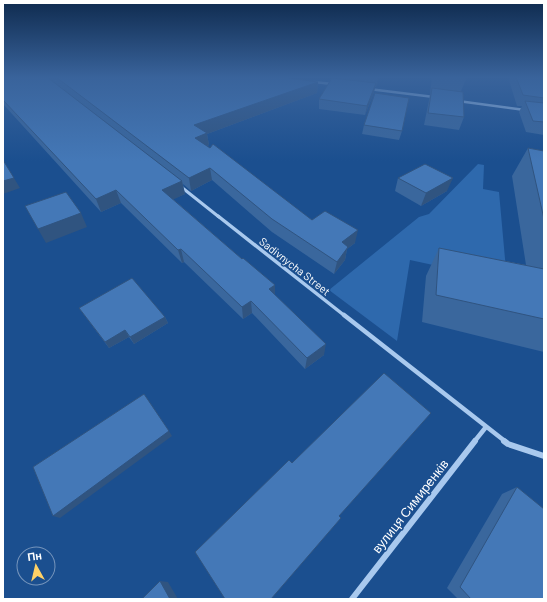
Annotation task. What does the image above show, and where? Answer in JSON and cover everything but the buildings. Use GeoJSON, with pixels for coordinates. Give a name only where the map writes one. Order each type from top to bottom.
{"type":"FeatureCollection","features":[{"type":"Feature","properties":{"kind":"street"},"geometry":{"type":"LineString","coordinates":[[490,105],[528,110]]}},
{"type":"Feature","properties":{"kind":"street","name":"Sadivnycha Street"},"geometry":{"type":"LineString","coordinates":[[176,182],[508,444],[544,456]]}},
{"type":"Feature","properties":{"kind":"street","name":"вулиця Симиренків"},"geometry":{"type":"LineString","coordinates":[[352,599],[486,427]]}},
{"type":"Feature","properties":{"kind":"shaded area"},"geometry":{"type":"Polygon","coordinates":[[[478,164],[484,165],[483,189],[499,192],[507,281],[410,260],[397,341],[329,290],[419,217],[429,214],[478,164]]]}}]}
